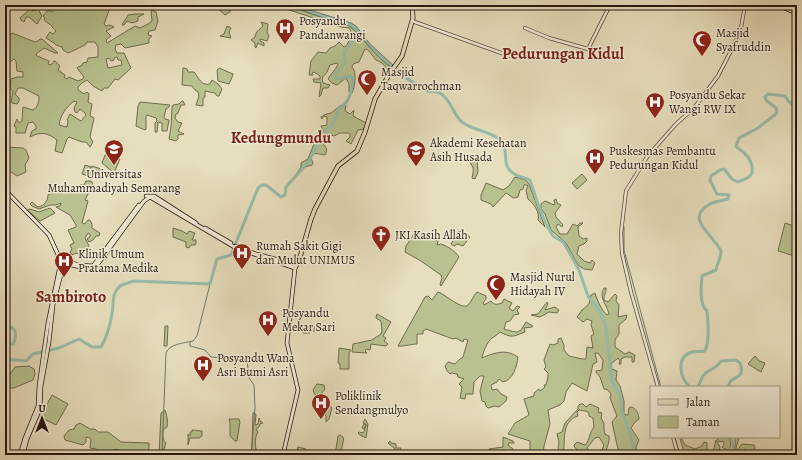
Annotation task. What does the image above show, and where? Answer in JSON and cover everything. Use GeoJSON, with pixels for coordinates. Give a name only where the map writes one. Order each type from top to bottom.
{"type":"FeatureCollection","features":[{"type":"Feature","properties":{"kind":"main road"},"geometry":{"type":"LineString","coordinates":[[283,455],[298,390],[288,345],[296,267],[311,219],[338,166],[357,151],[365,132],[375,99],[402,56],[414,14],[412,5]]}},
{"type":"Feature","properties":{"kind":"main road"},"geometry":{"type":"LineString","coordinates":[[777,5],[795,12]]}},
{"type":"Feature","properties":{"kind":"main road"},"geometry":{"type":"LineString","coordinates":[[782,5],[795,12]]}},
{"type":"Feature","properties":{"kind":"main road"},"geometry":{"type":"LineString","coordinates":[[5,192],[50,239],[62,260],[45,350],[40,409],[25,438],[22,455]]}},
{"type":"Feature","properties":{"kind":"main road"},"geometry":{"type":"LineString","coordinates":[[62,260],[93,267],[141,202],[148,196],[154,196],[199,226],[237,248],[296,267]]}},
{"type":"Feature","properties":{"kind":"street"},"geometry":{"type":"LineString","coordinates":[[525,28],[547,37],[588,49],[610,5]]}},
{"type":"Feature","properties":{"kind":"street"},"geometry":{"type":"LineString","coordinates":[[658,386],[631,292],[622,253],[621,233],[626,191],[647,157],[676,124],[694,108],[718,76],[736,41],[745,5]]}},
{"type":"Feature","properties":{"kind":"street"},"geometry":{"type":"LineString","coordinates":[[795,12],[796,5]]}},
{"type":"Feature","properties":{"kind":"street"},"geometry":{"type":"LineString","coordinates":[[412,21],[510,56]]}},
{"type":"Feature","properties":{"kind":"street"},"geometry":{"type":"LineString","coordinates":[[673,438],[678,455]]}},
{"type":"Feature","properties":{"kind":"green space"},"geometry":{"type":"Polygon","coordinates":[[[34,5],[36,5],[42,16],[37,24],[29,17],[26,17],[24,22],[21,20],[20,18],[31,8],[32,11],[36,10],[34,5]]]}},
{"type":"Feature","properties":{"kind":"green space"},"geometry":{"type":"Polygon","coordinates":[[[55,5],[111,5],[104,24],[106,26],[110,25],[114,27],[106,31],[111,36],[106,40],[107,43],[135,26],[140,28],[148,24],[152,21],[152,10],[156,12],[158,21],[155,30],[149,31],[148,35],[152,36],[149,39],[149,43],[125,48],[121,44],[116,45],[115,49],[117,53],[124,53],[131,68],[118,80],[115,79],[108,88],[104,88],[102,91],[93,86],[87,80],[78,87],[78,90],[84,94],[87,92],[89,94],[88,102],[92,104],[90,116],[94,118],[90,137],[93,142],[90,147],[86,142],[69,137],[62,153],[55,151],[57,140],[51,136],[41,133],[30,137],[32,131],[36,129],[33,122],[28,123],[25,133],[16,133],[16,127],[14,126],[17,119],[19,123],[22,121],[23,107],[33,110],[35,109],[39,96],[23,88],[18,88],[15,94],[19,98],[19,101],[17,104],[12,103],[13,91],[10,89],[11,79],[23,77],[23,72],[17,71],[16,61],[14,59],[9,63],[6,62],[5,65],[5,54],[7,53],[6,50],[9,42],[8,36],[12,33],[35,42],[42,39],[58,53],[44,48],[36,54],[37,56],[49,61],[48,64],[51,65],[55,61],[60,66],[58,70],[65,75],[64,77],[67,79],[69,77],[78,81],[83,79],[84,77],[77,68],[83,63],[87,62],[88,58],[98,57],[98,47],[95,42],[87,42],[85,45],[68,53],[63,50],[62,47],[46,38],[50,32],[53,34],[56,31],[44,20],[45,18],[43,16],[48,10],[52,12],[56,7],[55,5]],[[117,57],[111,61],[109,58],[106,59],[108,68],[122,65],[121,60],[118,60],[117,57]],[[74,101],[64,112],[59,125],[67,127],[67,120],[70,114],[81,121],[86,115],[80,109],[77,113],[75,112],[74,108],[77,102],[74,101]]]}},
{"type":"Feature","properties":{"kind":"green space"},"geometry":{"type":"Polygon","coordinates":[[[214,5],[232,5],[230,12],[225,15],[214,5]]]}},
{"type":"Feature","properties":{"kind":"green space"},"geometry":{"type":"Polygon","coordinates":[[[274,5],[289,6],[329,20],[347,24],[391,68],[388,70],[382,63],[376,60],[368,50],[365,49],[359,62],[353,64],[352,67],[355,72],[355,78],[352,93],[349,92],[349,84],[346,78],[337,85],[328,79],[337,66],[337,63],[330,65],[322,78],[323,83],[330,85],[328,88],[323,88],[319,97],[321,83],[314,82],[313,79],[320,79],[320,76],[314,72],[312,73],[313,75],[309,75],[311,61],[318,52],[326,53],[330,48],[339,42],[344,47],[346,46],[353,35],[349,28],[341,27],[274,5]]]}},
{"type":"Feature","properties":{"kind":"green space"},"geometry":{"type":"Polygon","coordinates":[[[144,14],[138,17],[138,21],[132,23],[127,21],[124,25],[122,25],[128,15],[144,14]]]}},
{"type":"Feature","properties":{"kind":"green space"},"geometry":{"type":"Polygon","coordinates":[[[261,22],[268,24],[267,32],[269,36],[267,41],[260,39],[260,41],[264,43],[264,46],[258,43],[256,48],[255,43],[251,40],[263,26],[261,22]]]}},
{"type":"Feature","properties":{"kind":"green space"},"geometry":{"type":"Polygon","coordinates":[[[227,26],[231,28],[229,32],[231,38],[220,36],[224,34],[227,26]]]}},
{"type":"Feature","properties":{"kind":"green space"},"geometry":{"type":"Polygon","coordinates":[[[183,68],[187,69],[188,72],[194,72],[204,84],[210,84],[212,80],[218,84],[222,89],[219,96],[215,93],[205,91],[203,106],[196,105],[199,96],[198,92],[192,86],[182,85],[183,68]]]}},
{"type":"Feature","properties":{"kind":"green space"},"geometry":{"type":"Polygon","coordinates":[[[219,68],[233,74],[229,84],[218,81],[217,70],[219,68]]]}},
{"type":"Feature","properties":{"kind":"green space"},"geometry":{"type":"Polygon","coordinates":[[[182,101],[185,105],[181,105],[175,118],[178,122],[182,123],[178,131],[184,134],[178,135],[178,139],[176,141],[169,139],[172,107],[173,105],[179,104],[182,101]]]}},
{"type":"Feature","properties":{"kind":"green space"},"geometry":{"type":"Polygon","coordinates":[[[140,102],[170,105],[166,109],[164,117],[165,119],[169,120],[167,131],[162,131],[162,123],[158,122],[157,132],[155,132],[155,123],[157,121],[156,118],[147,115],[145,130],[136,126],[138,106],[140,102]]]}},
{"type":"Feature","properties":{"kind":"green space"},"geometry":{"type":"Polygon","coordinates":[[[342,105],[346,106],[345,111],[350,114],[354,110],[353,116],[366,123],[365,129],[358,130],[351,144],[346,141],[350,137],[350,134],[348,133],[340,133],[334,136],[328,134],[322,142],[327,149],[325,155],[313,154],[312,165],[305,167],[299,174],[297,173],[301,167],[301,163],[308,159],[318,134],[322,132],[323,130],[321,126],[327,125],[327,117],[324,116],[322,119],[321,117],[331,113],[342,105]]]}},
{"type":"Feature","properties":{"kind":"green space"},"geometry":{"type":"Polygon","coordinates":[[[5,147],[23,148],[26,150],[29,158],[25,165],[26,172],[17,176],[8,170],[8,167],[5,166],[5,147]]]}},
{"type":"Feature","properties":{"kind":"green space"},"geometry":{"type":"Polygon","coordinates":[[[105,155],[120,159],[114,173],[102,163],[105,155]]]}},
{"type":"Feature","properties":{"kind":"green space"},"geometry":{"type":"Polygon","coordinates":[[[475,157],[477,159],[478,172],[475,179],[472,178],[473,169],[469,161],[471,158],[475,157]]]}},
{"type":"Feature","properties":{"kind":"green space"},"geometry":{"type":"Polygon","coordinates":[[[85,165],[91,167],[88,176],[82,174],[85,165]]]}},
{"type":"Feature","properties":{"kind":"green space"},"geometry":{"type":"Polygon","coordinates":[[[92,166],[101,169],[97,179],[89,176],[92,166]]]}},
{"type":"Feature","properties":{"kind":"green space"},"geometry":{"type":"Polygon","coordinates":[[[582,174],[587,180],[577,189],[572,183],[582,174]]]}},
{"type":"Feature","properties":{"kind":"green space"},"geometry":{"type":"Polygon","coordinates":[[[515,177],[526,180],[529,184],[545,227],[538,220],[536,208],[528,199],[526,190],[527,185],[524,185],[523,189],[520,190],[518,197],[512,198],[506,193],[493,207],[491,204],[481,200],[481,195],[486,183],[503,190],[509,186],[515,177]]]}},
{"type":"Feature","properties":{"kind":"green space"},"geometry":{"type":"Polygon","coordinates":[[[86,181],[91,181],[93,184],[85,200],[88,201],[82,223],[85,224],[88,220],[90,220],[92,228],[100,233],[99,236],[96,236],[89,242],[87,239],[90,237],[90,234],[88,233],[85,238],[89,246],[82,255],[76,253],[72,255],[70,252],[72,249],[70,245],[74,243],[68,230],[76,227],[76,225],[70,215],[56,207],[60,206],[61,203],[39,209],[30,204],[32,202],[38,207],[42,206],[48,195],[57,192],[77,190],[80,185],[84,185],[86,181]]]}},
{"type":"Feature","properties":{"kind":"green space"},"geometry":{"type":"Polygon","coordinates":[[[556,199],[557,203],[561,205],[555,213],[556,217],[563,225],[562,227],[558,224],[556,227],[560,234],[567,234],[573,224],[577,226],[580,223],[583,223],[578,227],[579,236],[583,239],[587,238],[587,241],[579,246],[577,254],[584,261],[590,263],[592,260],[595,263],[592,270],[584,269],[578,265],[566,243],[551,230],[545,214],[541,209],[541,204],[545,201],[554,205],[554,200],[556,199]]]}},
{"type":"Feature","properties":{"kind":"green space"},"geometry":{"type":"Polygon","coordinates":[[[50,208],[55,213],[40,221],[27,210],[30,209],[39,212],[50,208]]]}},
{"type":"Feature","properties":{"kind":"green space"},"geometry":{"type":"Polygon","coordinates":[[[785,223],[797,227],[797,249],[795,256],[778,251],[785,223]]]}},
{"type":"Feature","properties":{"kind":"green space"},"geometry":{"type":"Polygon","coordinates":[[[173,228],[187,234],[189,231],[195,233],[192,240],[196,240],[195,245],[191,245],[189,248],[186,247],[186,242],[173,237],[173,228]]]}},
{"type":"Feature","properties":{"kind":"green space"},"geometry":{"type":"Polygon","coordinates":[[[416,231],[438,241],[437,245],[441,244],[447,246],[459,257],[441,286],[441,275],[405,252],[406,246],[416,231]]]}},
{"type":"Feature","properties":{"kind":"green space"},"geometry":{"type":"Polygon","coordinates":[[[459,231],[470,237],[463,246],[457,244],[454,246],[451,244],[459,231]]]}},
{"type":"Feature","properties":{"kind":"green space"},"geometry":{"type":"Polygon","coordinates":[[[604,288],[606,288],[606,290],[604,300],[608,302],[615,294],[617,296],[616,301],[619,305],[618,317],[627,315],[626,319],[619,325],[619,334],[615,340],[615,347],[625,354],[629,352],[635,355],[634,362],[632,362],[632,357],[625,357],[621,359],[621,364],[619,364],[620,361],[618,358],[611,364],[612,369],[617,371],[616,380],[620,386],[624,401],[624,414],[628,415],[629,408],[631,407],[636,410],[638,415],[639,419],[631,428],[639,440],[636,447],[637,455],[620,455],[612,422],[617,416],[610,398],[611,394],[608,390],[604,389],[600,377],[596,372],[602,370],[603,360],[598,353],[595,353],[597,362],[593,364],[587,391],[572,383],[566,392],[564,401],[560,405],[548,410],[550,424],[543,455],[530,455],[530,441],[508,434],[515,423],[529,415],[524,399],[534,396],[534,393],[539,389],[540,391],[545,387],[544,385],[546,385],[548,373],[544,369],[546,367],[544,360],[550,344],[553,345],[558,343],[558,339],[561,338],[564,345],[564,350],[569,356],[586,359],[587,347],[593,348],[591,336],[594,334],[591,325],[592,321],[587,319],[583,322],[577,317],[589,304],[591,295],[595,293],[603,311],[607,315],[609,314],[602,298],[604,288]]]}},
{"type":"Feature","properties":{"kind":"green space"},"geometry":{"type":"Polygon","coordinates":[[[438,292],[462,306],[468,305],[477,292],[486,296],[483,303],[484,305],[491,301],[494,304],[500,304],[504,299],[512,303],[509,308],[513,311],[517,306],[520,307],[517,310],[519,314],[514,315],[510,321],[506,322],[504,329],[517,332],[521,330],[526,322],[533,326],[524,328],[525,332],[515,336],[510,336],[500,332],[490,340],[484,350],[482,358],[501,352],[514,354],[518,357],[512,376],[503,382],[499,379],[491,385],[492,390],[497,389],[501,394],[507,397],[506,401],[499,407],[495,406],[488,408],[485,402],[482,401],[480,391],[484,376],[480,376],[474,382],[473,394],[466,394],[465,399],[460,398],[462,387],[459,384],[464,379],[458,377],[457,374],[450,374],[447,371],[445,366],[448,362],[455,364],[463,357],[468,340],[464,339],[463,342],[456,338],[453,339],[426,329],[423,331],[423,334],[417,334],[417,344],[398,346],[425,297],[428,296],[432,300],[438,292]]]}},
{"type":"Feature","properties":{"kind":"green space"},"geometry":{"type":"Polygon","coordinates":[[[547,302],[548,304],[545,310],[555,307],[559,310],[557,313],[549,312],[540,317],[531,315],[538,314],[547,302]]]}},
{"type":"Feature","properties":{"kind":"green space"},"geometry":{"type":"Polygon","coordinates":[[[377,314],[391,322],[383,336],[386,338],[384,341],[388,344],[386,346],[371,344],[370,350],[367,349],[365,351],[367,353],[352,352],[353,344],[372,340],[381,334],[381,321],[376,318],[377,314]]]}},
{"type":"Feature","properties":{"kind":"green space"},"geometry":{"type":"Polygon","coordinates":[[[165,326],[168,326],[167,346],[164,346],[165,326]]]}},
{"type":"Feature","properties":{"kind":"green space"},"geometry":{"type":"Polygon","coordinates":[[[303,327],[315,327],[315,331],[303,333],[303,327]]]}},
{"type":"Feature","properties":{"kind":"green space"},"geometry":{"type":"Polygon","coordinates":[[[339,348],[351,350],[349,353],[349,369],[340,369],[340,364],[338,363],[339,348]]]}},
{"type":"Feature","properties":{"kind":"green space"},"geometry":{"type":"Polygon","coordinates":[[[755,356],[759,361],[765,363],[761,372],[748,364],[755,356]]]}},
{"type":"Feature","properties":{"kind":"green space"},"geometry":{"type":"Polygon","coordinates":[[[29,366],[34,369],[35,374],[33,380],[14,388],[5,388],[9,376],[15,367],[29,366]]]}},
{"type":"Feature","properties":{"kind":"green space"},"geometry":{"type":"Polygon","coordinates":[[[317,384],[324,385],[325,389],[319,397],[315,395],[313,390],[317,384]]]}},
{"type":"Feature","properties":{"kind":"green space"},"geometry":{"type":"Polygon","coordinates":[[[52,395],[68,404],[56,425],[40,417],[52,395]]]}},
{"type":"Feature","properties":{"kind":"green space"},"geometry":{"type":"Polygon","coordinates":[[[326,404],[332,408],[329,419],[326,422],[326,416],[320,409],[324,408],[326,404]]]}},
{"type":"Feature","properties":{"kind":"green space"},"geometry":{"type":"Polygon","coordinates":[[[580,404],[583,404],[586,407],[590,404],[599,408],[598,412],[602,413],[601,418],[604,423],[605,434],[609,436],[606,454],[602,455],[601,452],[604,445],[599,437],[595,438],[587,448],[591,455],[586,455],[585,453],[577,450],[575,447],[574,445],[577,442],[585,445],[594,427],[593,418],[589,416],[589,413],[579,410],[577,412],[578,416],[572,419],[566,427],[563,455],[554,455],[561,453],[558,448],[559,442],[557,434],[562,432],[565,423],[578,409],[580,404]]]}},
{"type":"Feature","properties":{"kind":"green space"},"geometry":{"type":"Polygon","coordinates":[[[165,410],[167,427],[163,430],[163,435],[166,443],[164,449],[166,455],[159,455],[161,413],[165,410]]]}},
{"type":"Feature","properties":{"kind":"green space"},"geometry":{"type":"Polygon","coordinates":[[[254,412],[256,415],[255,425],[258,424],[259,418],[263,423],[256,429],[258,432],[255,444],[258,455],[250,455],[252,447],[254,412]]]}},
{"type":"Feature","properties":{"kind":"green space"},"geometry":{"type":"Polygon","coordinates":[[[229,419],[239,419],[240,422],[237,441],[230,436],[229,419]]]}},
{"type":"Feature","properties":{"kind":"green space"},"geometry":{"type":"Polygon","coordinates":[[[365,419],[368,424],[366,438],[358,433],[363,433],[365,430],[362,428],[364,424],[366,425],[363,423],[365,419]]]}},
{"type":"Feature","properties":{"kind":"green space"},"geometry":{"type":"Polygon","coordinates":[[[80,423],[90,429],[95,429],[98,432],[108,432],[121,442],[149,443],[147,455],[121,455],[117,449],[114,450],[113,455],[101,455],[96,449],[90,448],[90,438],[86,437],[86,442],[83,445],[65,440],[64,436],[69,430],[74,429],[76,425],[80,423]]]}},
{"type":"Feature","properties":{"kind":"green space"},"geometry":{"type":"Polygon","coordinates":[[[192,430],[202,431],[202,436],[199,438],[190,438],[188,445],[188,434],[190,436],[190,432],[192,432],[192,430]]]}},
{"type":"Feature","properties":{"kind":"green space"},"geometry":{"type":"Polygon","coordinates":[[[340,435],[343,437],[342,455],[337,455],[336,449],[338,436],[340,435]]]}},
{"type":"Feature","properties":{"kind":"green space"},"geometry":{"type":"Polygon","coordinates":[[[503,437],[513,441],[514,443],[509,443],[508,445],[513,449],[515,455],[491,455],[489,449],[503,447],[503,437]]]}},
{"type":"Feature","properties":{"kind":"green space"},"geometry":{"type":"Polygon","coordinates":[[[717,438],[728,438],[731,443],[729,454],[733,455],[727,455],[727,450],[722,447],[724,445],[723,441],[719,442],[717,438]]]}},
{"type":"Feature","properties":{"kind":"green space"},"geometry":{"type":"Polygon","coordinates":[[[734,438],[739,438],[736,448],[737,451],[742,444],[754,445],[754,455],[751,455],[745,449],[743,454],[745,455],[736,454],[734,438]]]}},
{"type":"Feature","properties":{"kind":"green space"},"geometry":{"type":"Polygon","coordinates":[[[680,439],[682,439],[685,445],[695,449],[702,446],[704,442],[707,443],[707,452],[713,452],[716,440],[720,447],[719,455],[699,455],[698,453],[685,455],[680,439]]]}},
{"type":"Feature","properties":{"kind":"green space"},"geometry":{"type":"Polygon","coordinates":[[[390,441],[391,443],[396,444],[396,448],[401,448],[400,455],[396,455],[395,449],[388,443],[390,441]]]}},
{"type":"Feature","properties":{"kind":"green space"},"geometry":{"type":"Polygon","coordinates":[[[298,447],[306,449],[305,455],[296,455],[298,447]]]}},
{"type":"Feature","properties":{"kind":"shaded area"},"geometry":{"type":"Polygon","coordinates":[[[283,5],[294,5],[351,23],[356,26],[370,44],[393,65],[391,67],[385,63],[350,26],[283,5]]]}},
{"type":"Feature","properties":{"kind":"waterway"},"geometry":{"type":"LineString","coordinates":[[5,359],[26,361],[33,354],[59,348],[79,339],[92,347],[101,347],[109,327],[116,290],[124,284],[133,281],[210,284],[217,259],[231,255],[258,188],[262,185],[266,185],[281,197],[285,195],[286,187],[309,161],[325,131],[334,123],[339,108],[348,100],[353,78],[349,76],[339,79],[335,78],[335,74],[345,63],[344,52],[358,33]]}},
{"type":"Feature","properties":{"kind":"waterway"},"geometry":{"type":"LineString","coordinates":[[392,67],[423,89],[439,92],[447,99],[456,115],[466,125],[499,139],[505,148],[506,163],[511,171],[516,175],[530,180],[547,226],[553,236],[563,242],[579,270],[588,296],[601,313],[606,328],[612,381],[620,396],[622,412],[630,433],[635,455]]}},
{"type":"Feature","properties":{"kind":"waterway"},"geometry":{"type":"LineString","coordinates":[[689,386],[682,373],[681,363],[683,358],[687,355],[692,352],[705,351],[707,347],[708,321],[707,311],[704,308],[702,299],[702,276],[716,270],[721,251],[700,222],[700,213],[710,204],[728,199],[729,195],[717,194],[710,181],[711,176],[724,169],[732,179],[738,182],[750,176],[752,171],[751,162],[744,152],[736,146],[739,138],[758,128],[777,113],[776,108],[766,100],[765,97],[768,94],[785,96],[789,102],[797,105]]}},
{"type":"Feature","properties":{"kind":"waterway"},"geometry":{"type":"LineString","coordinates":[[624,227],[624,250],[661,386]]}},
{"type":"Feature","properties":{"kind":"waterway"},"geometry":{"type":"LineString","coordinates":[[162,455],[166,353],[173,346],[193,341],[197,336],[210,284]]}},
{"type":"Feature","properties":{"kind":"waterway"},"geometry":{"type":"LineString","coordinates":[[5,325],[12,327],[16,334],[13,344],[5,344]]}},
{"type":"Feature","properties":{"kind":"waterway"},"geometry":{"type":"LineString","coordinates":[[190,342],[190,346],[205,350],[211,357],[247,359],[249,378],[254,385],[255,408],[251,455]]}},
{"type":"Feature","properties":{"kind":"waterway"},"geometry":{"type":"LineString","coordinates":[[698,386],[702,377],[721,361],[736,360],[740,363],[741,373],[729,383],[729,386]]}},
{"type":"Feature","properties":{"kind":"waterway"},"geometry":{"type":"LineString","coordinates":[[675,438],[680,455]]}},
{"type":"Feature","properties":{"kind":"waterway"},"geometry":{"type":"LineString","coordinates":[[730,438],[733,444],[733,451],[737,455]]}},
{"type":"Feature","properties":{"kind":"place","name":"Posyandu Pandanwangi"},"geometry":{"type":"Point","coordinates":[285,45]}},
{"type":"Feature","properties":{"kind":"place","name":"Masjid Syafruddin"},"geometry":{"type":"Point","coordinates":[702,57]}},
{"type":"Feature","properties":{"kind":"place","name":"Masjid Taqwarrochman"},"geometry":{"type":"Point","coordinates":[367,96]}},
{"type":"Feature","properties":{"kind":"place","name":"Posyandu Sekar Wangi RW IX"},"geometry":{"type":"Point","coordinates":[655,119]}},
{"type":"Feature","properties":{"kind":"place","name":"Universitas Muhammadiyah Semarang"},"geometry":{"type":"Point","coordinates":[114,166]}},
{"type":"Feature","properties":{"kind":"place","name":"Akademi Kesehatan Asih Husada"},"geometry":{"type":"Point","coordinates":[416,167]}},
{"type":"Feature","properties":{"kind":"place","name":"Puskesmas Pembantu Pedurungan Kidul"},"geometry":{"type":"Point","coordinates":[595,175]}},
{"type":"Feature","properties":{"kind":"place","name":"JKI Kasih Allah"},"geometry":{"type":"Point","coordinates":[381,252]}},
{"type":"Feature","properties":{"kind":"place","name":"Rumah Sakit Gigi dan Mulut UNIMUS"},"geometry":{"type":"Point","coordinates":[242,270]}},
{"type":"Feature","properties":{"kind":"place","name":"Klinik Umum Pratama Medika"},"geometry":{"type":"Point","coordinates":[64,278]}},
{"type":"Feature","properties":{"kind":"place","name":"Masjid Nurul Hidayah IV"},"geometry":{"type":"Point","coordinates":[496,301]}},
{"type":"Feature","properties":{"kind":"place","name":"Posyandu Mekar Sari"},"geometry":{"type":"Point","coordinates":[268,337]}},
{"type":"Feature","properties":{"kind":"place","name":"Posyandu Wana Asri Bumi Asri"},"geometry":{"type":"Point","coordinates":[203,382]}},
{"type":"Feature","properties":{"kind":"place","name":"Poliklinik Sendangmulyo"},"geometry":{"type":"Point","coordinates":[321,420]}},
{"type":"Feature","properties":{"kind":"district","name":"Pedurungan Kidul"},"geometry":{"type":"Point","coordinates":[563,54]}},
{"type":"Feature","properties":{"kind":"district","name":"Kedungmundu"},"geometry":{"type":"Point","coordinates":[281,138]}},
{"type":"Feature","properties":{"kind":"district","name":"Sambiroto"},"geometry":{"type":"Point","coordinates":[71,297]}}]}
